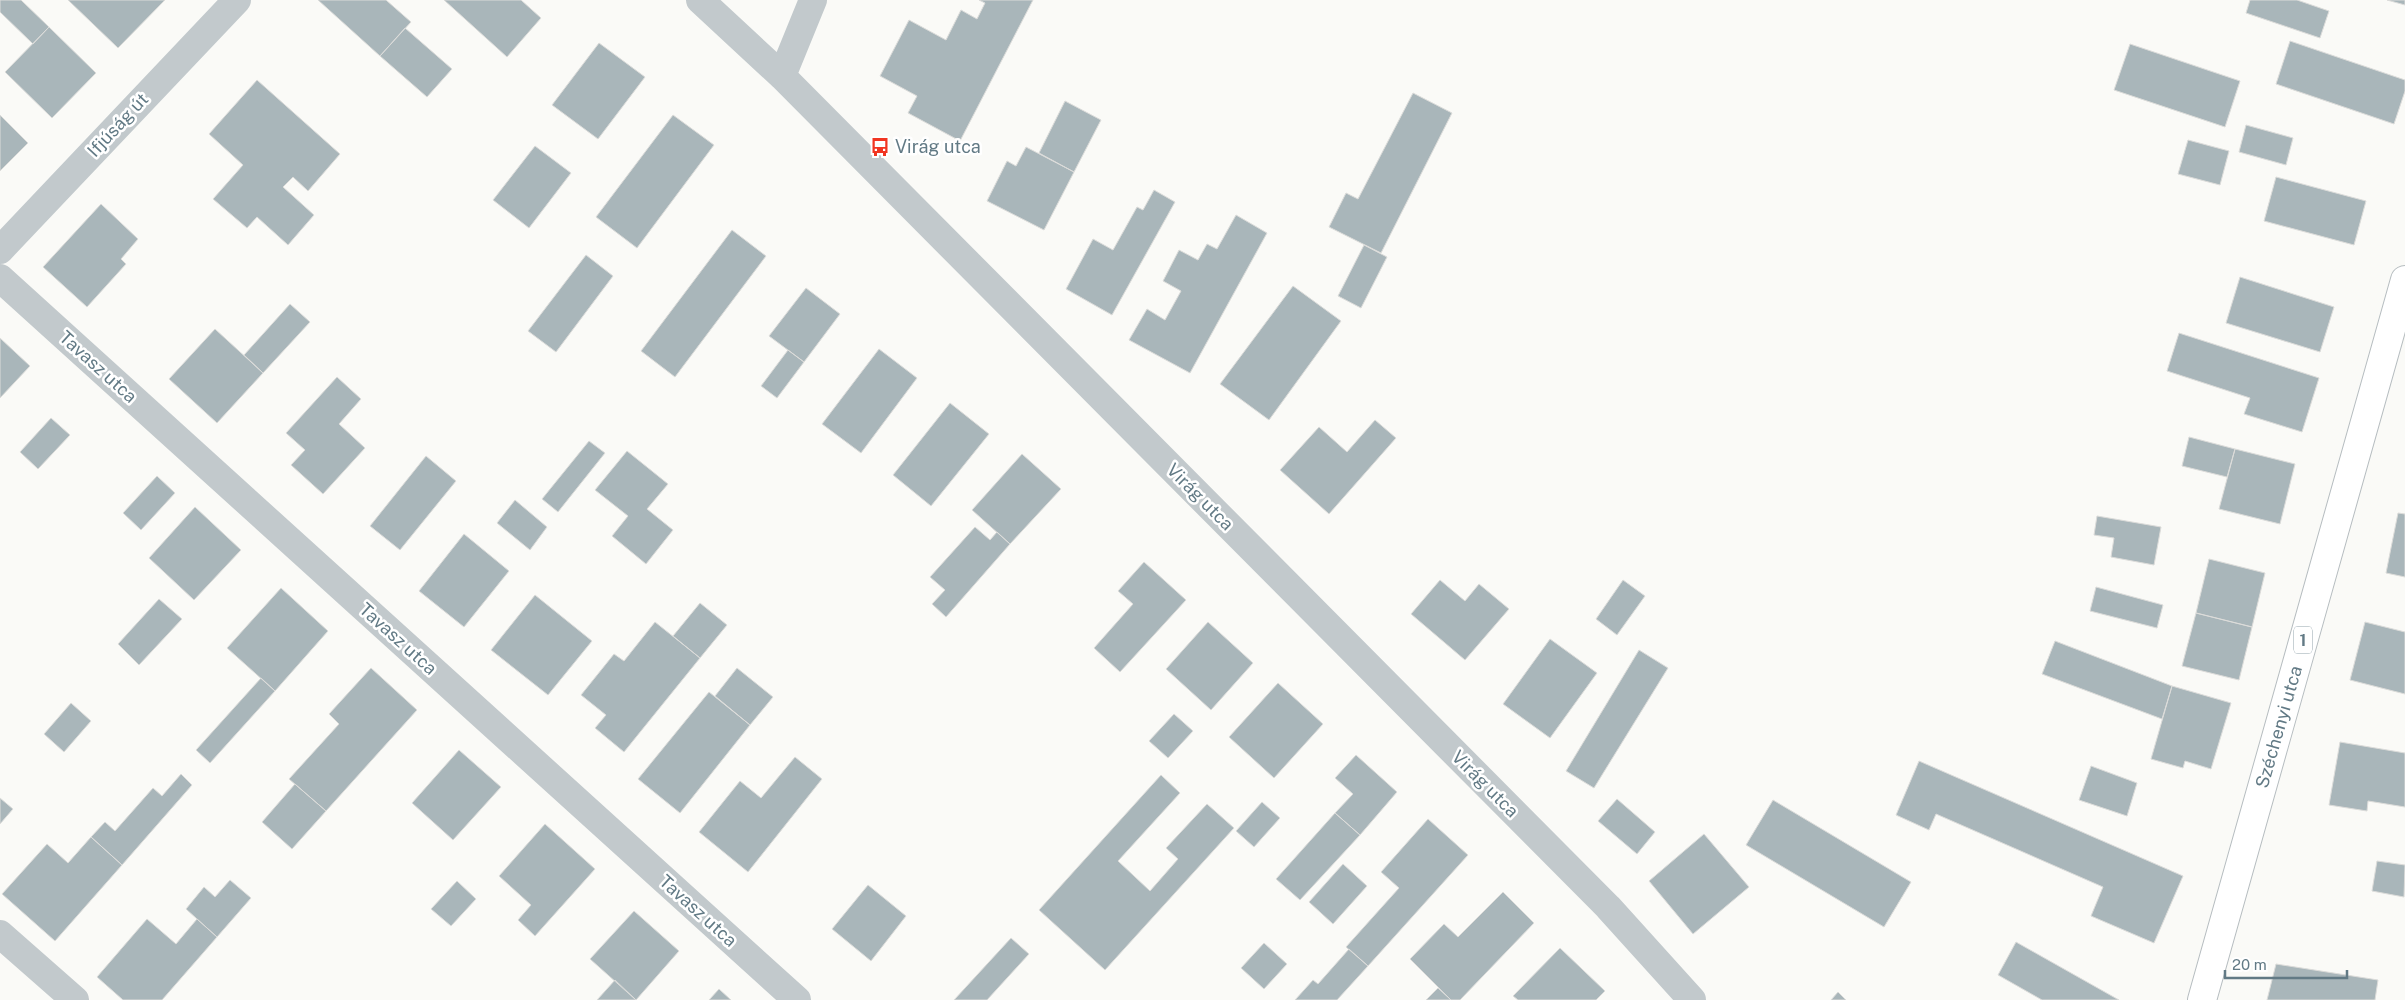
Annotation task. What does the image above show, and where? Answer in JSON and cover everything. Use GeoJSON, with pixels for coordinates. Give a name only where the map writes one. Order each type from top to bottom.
{"type":"FeatureCollection","features":[{"type":"Feature","properties":{"kind":"main road","name":"Széchenyi utca"},"geometry":{"type":"LineString","coordinates":[[2202,1000],[2405,280]]}},
{"type":"Feature","properties":{"kind":"street","name":"Ifjúság út"},"geometry":{"type":"LineString","coordinates":[[0,250],[237,0]]}},
{"type":"Feature","properties":{"kind":"street","name":"Virág utca"},"geometry":{"type":"LineString","coordinates":[[700,0],[782,76],[1608,907],[1692,1000]]}},
{"type":"Feature","properties":{"kind":"street"},"geometry":{"type":"LineString","coordinates":[[782,76],[813,0]]}},
{"type":"Feature","properties":{"kind":"street","name":"Tavasz utca"},"geometry":{"type":"LineString","coordinates":[[0,278],[797,1000]]}},
{"type":"Feature","properties":{"kind":"street"},"geometry":{"type":"LineString","coordinates":[[0,934],[75,1000]]}},
{"type":"Feature","properties":{"kind":"building"},"geometry":{"type":"Polygon","coordinates":[[[0,0],[21,0],[49,27],[33,44],[0,12],[0,0]]]}},
{"type":"Feature","properties":{"kind":"building"},"geometry":{"type":"Polygon","coordinates":[[[68,0],[165,0],[118,48],[68,0]]]}},
{"type":"Feature","properties":{"kind":"building"},"geometry":{"type":"Polygon","coordinates":[[[318,0],[386,0],[411,22],[380,56],[318,0]]]}},
{"type":"Feature","properties":{"kind":"building"},"geometry":{"type":"Polygon","coordinates":[[[444,0],[521,0],[541,18],[507,57],[444,0]]]}},
{"type":"Feature","properties":{"kind":"building"},"geometry":{"type":"Polygon","coordinates":[[[979,0],[1033,0],[960,141],[908,113],[917,96],[880,76],[909,20],[946,40],[961,10],[977,19],[985,3],[979,0]]]}},
{"type":"Feature","properties":{"kind":"building"},"geometry":{"type":"Polygon","coordinates":[[[2250,0],[2297,0],[2329,11],[2320,38],[2246,13],[2250,0]]]}},
{"type":"Feature","properties":{"kind":"building"},"geometry":{"type":"Polygon","coordinates":[[[2387,0],[2405,0],[2405,5],[2387,0]]]}},
{"type":"Feature","properties":{"kind":"building"},"geometry":{"type":"Polygon","coordinates":[[[49,27],[96,73],[52,118],[5,72],[49,27]]]}},
{"type":"Feature","properties":{"kind":"building"},"geometry":{"type":"Polygon","coordinates":[[[405,28],[452,69],[427,97],[380,56],[405,28]]]}},
{"type":"Feature","properties":{"kind":"building"},"geometry":{"type":"Polygon","coordinates":[[[2290,41],[2405,80],[2405,91],[2394,124],[2276,84],[2290,41]]]}},
{"type":"Feature","properties":{"kind":"building"},"geometry":{"type":"Polygon","coordinates":[[[599,43],[645,77],[598,139],[552,105],[599,43]]]}},
{"type":"Feature","properties":{"kind":"building"},"geometry":{"type":"Polygon","coordinates":[[[2130,44],[2240,81],[2225,127],[2114,90],[2130,44]]]}},
{"type":"Feature","properties":{"kind":"building"},"geometry":{"type":"Polygon","coordinates":[[[257,80],[340,154],[308,191],[293,177],[283,187],[314,215],[288,245],[257,217],[247,228],[213,199],[243,165],[209,134],[257,80]]]}},
{"type":"Feature","properties":{"kind":"building"},"geometry":{"type":"Polygon","coordinates":[[[1413,93],[1452,113],[1381,253],[1329,227],[1346,193],[1358,199],[1413,93]]]}},
{"type":"Feature","properties":{"kind":"building"},"geometry":{"type":"Polygon","coordinates":[[[1065,101],[1101,120],[1074,172],[1039,153],[1065,101]]]}},
{"type":"Feature","properties":{"kind":"building"},"geometry":{"type":"Polygon","coordinates":[[[0,115],[28,143],[0,171],[0,115]]]}},
{"type":"Feature","properties":{"kind":"building"},"geometry":{"type":"Polygon","coordinates":[[[673,115],[714,145],[637,248],[596,217],[673,115]]]}},
{"type":"Feature","properties":{"kind":"building"},"geometry":{"type":"Polygon","coordinates":[[[2246,125],[2293,138],[2286,165],[2239,152],[2246,125]]]}},
{"type":"Feature","properties":{"kind":"building"},"geometry":{"type":"Polygon","coordinates":[[[2188,140],[2229,151],[2220,185],[2178,174],[2188,140]]]}},
{"type":"Feature","properties":{"kind":"building"},"geometry":{"type":"Polygon","coordinates":[[[535,146],[571,173],[529,228],[493,200],[535,146]]]}},
{"type":"Feature","properties":{"kind":"building"},"geometry":{"type":"Polygon","coordinates":[[[1026,147],[1074,172],[1044,230],[987,201],[1007,161],[1016,166],[1026,147]]]}},
{"type":"Feature","properties":{"kind":"building"},"geometry":{"type":"Polygon","coordinates":[[[2276,177],[2366,201],[2354,245],[2264,221],[2276,177]]]}},
{"type":"Feature","properties":{"kind":"building"},"geometry":{"type":"Polygon","coordinates":[[[1154,190],[1175,202],[1112,315],[1066,289],[1093,239],[1113,250],[1137,207],[1143,210],[1154,190]]]}},
{"type":"Feature","properties":{"kind":"building"},"geometry":{"type":"Polygon","coordinates":[[[101,204],[138,239],[121,259],[126,264],[87,307],[43,267],[101,204]]]}},
{"type":"Feature","properties":{"kind":"building"},"geometry":{"type":"Polygon","coordinates":[[[1236,215],[1267,233],[1190,373],[1129,340],[1147,309],[1165,320],[1181,291],[1163,281],[1179,250],[1198,260],[1207,244],[1217,249],[1236,215]]]}},
{"type":"Feature","properties":{"kind":"building"},"geometry":{"type":"Polygon","coordinates":[[[732,230],[766,256],[675,377],[641,351],[732,230]]]}},
{"type":"Feature","properties":{"kind":"building"},"geometry":{"type":"Polygon","coordinates":[[[1364,245],[1387,257],[1361,308],[1338,296],[1364,245]]]}},
{"type":"Feature","properties":{"kind":"building"},"geometry":{"type":"Polygon","coordinates":[[[586,255],[613,276],[556,352],[528,331],[586,255]]]}},
{"type":"Feature","properties":{"kind":"building"},"geometry":{"type":"Polygon","coordinates":[[[2240,277],[2334,307],[2320,352],[2226,323],[2240,277]]]}},
{"type":"Feature","properties":{"kind":"building"},"geometry":{"type":"Polygon","coordinates":[[[1293,286],[1341,321],[1269,420],[1220,384],[1293,286]]]}},
{"type":"Feature","properties":{"kind":"building"},"geometry":{"type":"Polygon","coordinates":[[[806,288],[840,314],[804,362],[769,336],[806,288]]]}},
{"type":"Feature","properties":{"kind":"building"},"geometry":{"type":"Polygon","coordinates":[[[290,304],[310,322],[263,373],[244,355],[290,304]]]}},
{"type":"Feature","properties":{"kind":"building"},"geometry":{"type":"Polygon","coordinates":[[[215,329],[263,373],[217,423],[169,379],[215,329]]]}},
{"type":"Feature","properties":{"kind":"building"},"geometry":{"type":"Polygon","coordinates":[[[2179,333],[2319,378],[2302,432],[2244,414],[2250,398],[2167,371],[2179,333]]]}},
{"type":"Feature","properties":{"kind":"building"},"geometry":{"type":"Polygon","coordinates":[[[0,338],[30,366],[0,398],[0,338]]]}},
{"type":"Feature","properties":{"kind":"building"},"geometry":{"type":"Polygon","coordinates":[[[879,349],[917,378],[861,453],[822,424],[879,349]]]}},
{"type":"Feature","properties":{"kind":"building"},"geometry":{"type":"Polygon","coordinates":[[[788,350],[804,362],[777,398],[761,386],[788,350]]]}},
{"type":"Feature","properties":{"kind":"building"},"geometry":{"type":"Polygon","coordinates":[[[337,377],[361,399],[339,424],[365,448],[323,494],[291,465],[305,450],[286,433],[337,377]]]}},
{"type":"Feature","properties":{"kind":"building"},"geometry":{"type":"Polygon","coordinates":[[[950,403],[989,434],[931,506],[893,475],[950,403]]]}},
{"type":"Feature","properties":{"kind":"building"},"geometry":{"type":"Polygon","coordinates":[[[51,418],[70,435],[38,469],[20,452],[51,418]]]}},
{"type":"Feature","properties":{"kind":"building"},"geometry":{"type":"Polygon","coordinates":[[[1375,420],[1396,438],[1329,514],[1280,470],[1319,427],[1347,452],[1375,420]]]}},
{"type":"Feature","properties":{"kind":"building"},"geometry":{"type":"Polygon","coordinates":[[[2189,437],[2235,449],[2227,477],[2182,466],[2189,437]]]}},
{"type":"Feature","properties":{"kind":"building"},"geometry":{"type":"Polygon","coordinates":[[[589,441],[605,453],[558,512],[542,499],[589,441]]]}},
{"type":"Feature","properties":{"kind":"building"},"geometry":{"type":"Polygon","coordinates":[[[2235,449],[2295,464],[2280,524],[2219,509],[2235,449]]]}},
{"type":"Feature","properties":{"kind":"building"},"geometry":{"type":"Polygon","coordinates":[[[627,451],[668,484],[647,509],[673,530],[646,564],[612,536],[628,516],[595,490],[627,451]]]}},
{"type":"Feature","properties":{"kind":"building"},"geometry":{"type":"Polygon","coordinates":[[[1022,454],[1061,489],[1010,544],[972,510],[1022,454]]]}},
{"type":"Feature","properties":{"kind":"building"},"geometry":{"type":"Polygon","coordinates":[[[426,456],[456,481],[400,550],[370,526],[426,456]]]}},
{"type":"Feature","properties":{"kind":"building"},"geometry":{"type":"Polygon","coordinates":[[[157,476],[175,493],[141,530],[123,513],[157,476]]]}},
{"type":"Feature","properties":{"kind":"building"},"geometry":{"type":"Polygon","coordinates":[[[515,500],[547,527],[530,550],[497,523],[515,500]]]}},
{"type":"Feature","properties":{"kind":"building"},"geometry":{"type":"Polygon","coordinates":[[[195,507],[241,550],[194,600],[149,558],[195,507]]]}},
{"type":"Feature","properties":{"kind":"building"},"geometry":{"type":"Polygon","coordinates":[[[2398,513],[2405,514],[2405,577],[2386,573],[2398,513]]]}},
{"type":"Feature","properties":{"kind":"building"},"geometry":{"type":"Polygon","coordinates":[[[2097,516],[2161,527],[2154,565],[2111,557],[2114,538],[2094,535],[2097,516]]]}},
{"type":"Feature","properties":{"kind":"building"},"geometry":{"type":"Polygon","coordinates":[[[975,527],[990,540],[997,532],[1010,544],[946,617],[932,604],[945,590],[930,577],[975,527]]]}},
{"type":"Feature","properties":{"kind":"building"},"geometry":{"type":"Polygon","coordinates":[[[464,534],[509,571],[464,627],[419,591],[464,534]]]}},
{"type":"Feature","properties":{"kind":"building"},"geometry":{"type":"Polygon","coordinates":[[[2209,559],[2265,573],[2252,627],[2196,613],[2209,559]]]}},
{"type":"Feature","properties":{"kind":"building"},"geometry":{"type":"Polygon","coordinates":[[[1144,562],[1186,600],[1120,672],[1094,648],[1133,604],[1118,591],[1144,562]]]}},
{"type":"Feature","properties":{"kind":"building"},"geometry":{"type":"Polygon","coordinates":[[[1440,580],[1465,601],[1479,584],[1509,609],[1465,660],[1411,614],[1440,580]]]}},
{"type":"Feature","properties":{"kind":"building"},"geometry":{"type":"Polygon","coordinates":[[[1623,580],[1645,596],[1617,635],[1596,619],[1623,580]]]}},
{"type":"Feature","properties":{"kind":"building"},"geometry":{"type":"Polygon","coordinates":[[[2096,587],[2163,605],[2157,628],[2090,611],[2096,587]]]}},
{"type":"Feature","properties":{"kind":"building"},"geometry":{"type":"Polygon","coordinates":[[[281,588],[328,631],[275,691],[227,648],[281,588]]]}},
{"type":"Feature","properties":{"kind":"building"},"geometry":{"type":"Polygon","coordinates":[[[535,595],[592,641],[548,695],[491,650],[535,595]]]}},
{"type":"Feature","properties":{"kind":"building"},"geometry":{"type":"Polygon","coordinates":[[[159,599],[182,619],[139,665],[118,644],[159,599]]]}},
{"type":"Feature","properties":{"kind":"building"},"geometry":{"type":"Polygon","coordinates":[[[700,603],[727,625],[700,658],[673,636],[700,603]]]}},
{"type":"Feature","properties":{"kind":"building"},"geometry":{"type":"Polygon","coordinates":[[[2196,613],[2252,627],[2239,680],[2182,666],[2196,613]]]}},
{"type":"Feature","properties":{"kind":"building"},"geometry":{"type":"Polygon","coordinates":[[[655,622],[700,658],[624,752],[595,728],[606,715],[581,695],[614,654],[624,661],[655,622]]]}},
{"type":"Feature","properties":{"kind":"building"},"geometry":{"type":"Polygon","coordinates":[[[1208,622],[1253,663],[1211,710],[1166,669],[1208,622]]]}},
{"type":"Feature","properties":{"kind":"building"},"geometry":{"type":"Polygon","coordinates":[[[2365,622],[2405,632],[2405,694],[2350,680],[2365,622]]]}},
{"type":"Feature","properties":{"kind":"building"},"geometry":{"type":"Polygon","coordinates":[[[1550,639],[1597,673],[1550,738],[1503,704],[1550,639]]]}},
{"type":"Feature","properties":{"kind":"building"},"geometry":{"type":"Polygon","coordinates":[[[2055,641],[2172,686],[2162,719],[2042,674],[2055,641]]]}},
{"type":"Feature","properties":{"kind":"building"},"geometry":{"type":"Polygon","coordinates":[[[1639,650],[1668,668],[1594,788],[1566,771],[1639,650]]]}},
{"type":"Feature","properties":{"kind":"building"},"geometry":{"type":"Polygon","coordinates":[[[371,668],[417,710],[326,811],[289,779],[339,724],[329,714],[371,668]]]}},
{"type":"Feature","properties":{"kind":"building"},"geometry":{"type":"Polygon","coordinates":[[[737,668],[773,697],[750,725],[715,696],[737,668]]]}},
{"type":"Feature","properties":{"kind":"building"},"geometry":{"type":"Polygon","coordinates":[[[261,678],[275,691],[210,763],[196,750],[261,678]]]}},
{"type":"Feature","properties":{"kind":"building"},"geometry":{"type":"Polygon","coordinates":[[[1278,683],[1323,724],[1274,778],[1229,737],[1278,683]]]}},
{"type":"Feature","properties":{"kind":"building"},"geometry":{"type":"Polygon","coordinates":[[[2172,686],[2231,703],[2211,769],[2185,761],[2183,768],[2151,759],[2172,686]]]}},
{"type":"Feature","properties":{"kind":"building"},"geometry":{"type":"Polygon","coordinates":[[[709,692],[750,725],[680,813],[638,779],[709,692]]]}},
{"type":"Feature","properties":{"kind":"building"},"geometry":{"type":"Polygon","coordinates":[[[71,703],[91,721],[64,752],[44,734],[71,703]]]}},
{"type":"Feature","properties":{"kind":"building"},"geometry":{"type":"Polygon","coordinates":[[[1174,714],[1193,731],[1168,758],[1149,741],[1174,714]]]}},
{"type":"Feature","properties":{"kind":"building"},"geometry":{"type":"Polygon","coordinates":[[[2340,742],[2405,753],[2405,807],[2368,801],[2367,811],[2329,805],[2340,742]]]}},
{"type":"Feature","properties":{"kind":"building"},"geometry":{"type":"Polygon","coordinates":[[[459,750],[501,787],[453,840],[412,803],[459,750]]]}},
{"type":"Feature","properties":{"kind":"building"},"geometry":{"type":"Polygon","coordinates":[[[1356,755],[1397,792],[1360,835],[1335,813],[1353,794],[1335,778],[1356,755]]]}},
{"type":"Feature","properties":{"kind":"building"},"geometry":{"type":"Polygon","coordinates":[[[795,757],[822,779],[748,872],[699,832],[740,781],[761,798],[795,757]]]}},
{"type":"Feature","properties":{"kind":"building"},"geometry":{"type":"Polygon","coordinates":[[[1919,761],[2183,876],[2154,943],[2091,916],[2103,887],[1936,814],[1929,830],[1896,815],[1919,761]]]}},
{"type":"Feature","properties":{"kind":"building"},"geometry":{"type":"Polygon","coordinates":[[[2091,766],[2137,783],[2127,816],[2079,800],[2091,766]]]}},
{"type":"Feature","properties":{"kind":"building"},"geometry":{"type":"Polygon","coordinates":[[[181,774],[192,785],[122,865],[91,837],[105,822],[115,831],[153,788],[162,796],[181,774]]]}},
{"type":"Feature","properties":{"kind":"building"},"geometry":{"type":"Polygon","coordinates":[[[1161,775],[1180,793],[1118,861],[1150,891],[1178,859],[1166,848],[1207,804],[1234,828],[1105,970],[1039,910],[1161,775]]]}},
{"type":"Feature","properties":{"kind":"building"},"geometry":{"type":"Polygon","coordinates":[[[295,784],[326,811],[292,849],[262,822],[295,784]]]}},
{"type":"Feature","properties":{"kind":"building"},"geometry":{"type":"Polygon","coordinates":[[[0,798],[13,809],[0,824],[0,798]]]}},
{"type":"Feature","properties":{"kind":"building"},"geometry":{"type":"Polygon","coordinates":[[[1617,799],[1655,832],[1637,854],[1598,821],[1617,799]]]}},
{"type":"Feature","properties":{"kind":"building"},"geometry":{"type":"Polygon","coordinates":[[[1773,800],[1911,882],[1884,927],[1746,845],[1773,800]]]}},
{"type":"Feature","properties":{"kind":"building"},"geometry":{"type":"Polygon","coordinates":[[[1262,802],[1280,818],[1254,847],[1236,831],[1262,802]]]}},
{"type":"Feature","properties":{"kind":"building"},"geometry":{"type":"Polygon","coordinates":[[[1335,813],[1360,835],[1300,900],[1276,879],[1335,813]]]}},
{"type":"Feature","properties":{"kind":"building"},"geometry":{"type":"Polygon","coordinates":[[[1428,819],[1468,855],[1368,966],[1346,947],[1399,888],[1381,872],[1428,819]]]}},
{"type":"Feature","properties":{"kind":"building"},"geometry":{"type":"Polygon","coordinates":[[[545,824],[595,869],[535,936],[518,920],[531,905],[499,876],[545,824]]]}},
{"type":"Feature","properties":{"kind":"building"},"geometry":{"type":"Polygon","coordinates":[[[1704,834],[1749,887],[1693,934],[1649,881],[1704,834]]]}},
{"type":"Feature","properties":{"kind":"building"},"geometry":{"type":"Polygon","coordinates":[[[91,837],[122,865],[55,941],[2,894],[47,844],[68,863],[91,837]]]}},
{"type":"Feature","properties":{"kind":"building"},"geometry":{"type":"Polygon","coordinates":[[[2377,861],[2405,865],[2404,897],[2372,891],[2377,861]]]}},
{"type":"Feature","properties":{"kind":"building"},"geometry":{"type":"Polygon","coordinates":[[[1343,864],[1367,886],[1333,924],[1309,902],[1343,864]]]}},
{"type":"Feature","properties":{"kind":"building"},"geometry":{"type":"Polygon","coordinates":[[[230,880],[251,898],[217,937],[186,909],[204,887],[215,897],[230,880]]]}},
{"type":"Feature","properties":{"kind":"building"},"geometry":{"type":"Polygon","coordinates":[[[457,881],[476,899],[451,926],[431,909],[457,881]]]}},
{"type":"Feature","properties":{"kind":"building"},"geometry":{"type":"Polygon","coordinates":[[[868,885],[906,916],[871,961],[832,929],[868,885]]]}},
{"type":"Feature","properties":{"kind":"building"},"geometry":{"type":"Polygon","coordinates":[[[1503,892],[1534,923],[1460,1000],[1451,1000],[1410,959],[1444,924],[1458,937],[1503,892]]]}},
{"type":"Feature","properties":{"kind":"building"},"geometry":{"type":"Polygon","coordinates":[[[634,911],[679,951],[636,1000],[590,959],[634,911]]]}},
{"type":"Feature","properties":{"kind":"building"},"geometry":{"type":"Polygon","coordinates":[[[147,919],[176,944],[197,919],[217,937],[162,1000],[123,1000],[97,977],[147,919]]]}},
{"type":"Feature","properties":{"kind":"building"},"geometry":{"type":"Polygon","coordinates":[[[1011,938],[1029,954],[987,1000],[954,1000],[1011,938]]]}},
{"type":"Feature","properties":{"kind":"building"},"geometry":{"type":"Polygon","coordinates":[[[2016,942],[2119,1000],[2042,1000],[1998,975],[2016,942]]]}},
{"type":"Feature","properties":{"kind":"building"},"geometry":{"type":"Polygon","coordinates":[[[1264,943],[1287,964],[1264,989],[1241,968],[1264,943]]]}},
{"type":"Feature","properties":{"kind":"building"},"geometry":{"type":"Polygon","coordinates":[[[1560,948],[1605,991],[1596,1000],[1518,1000],[1513,996],[1560,948]]]}},
{"type":"Feature","properties":{"kind":"building"},"geometry":{"type":"Polygon","coordinates":[[[1349,949],[1368,966],[1337,1000],[1295,1000],[1313,980],[1318,984],[1349,949]]]}},
{"type":"Feature","properties":{"kind":"building"},"geometry":{"type":"Polygon","coordinates":[[[2276,964],[2378,980],[2375,1000],[2267,1000],[2276,964]]]}},
{"type":"Feature","properties":{"kind":"building"},"geometry":{"type":"Polygon","coordinates":[[[615,980],[636,1000],[597,1000],[615,980]]]}},
{"type":"Feature","properties":{"kind":"building"},"geometry":{"type":"Polygon","coordinates":[[[1438,988],[1451,1000],[1426,1000],[1438,988]]]}},
{"type":"Feature","properties":{"kind":"building"},"geometry":{"type":"Polygon","coordinates":[[[719,989],[731,1000],[709,1000],[719,989]]]}},
{"type":"Feature","properties":{"kind":"building"},"geometry":{"type":"Polygon","coordinates":[[[1838,992],[1846,1000],[1831,1000],[1838,992]]]}},
{"type":"Feature","properties":{"kind":"place","name":"Virág utca"},"geometry":{"type":"Point","coordinates":[880,147]}}]}
